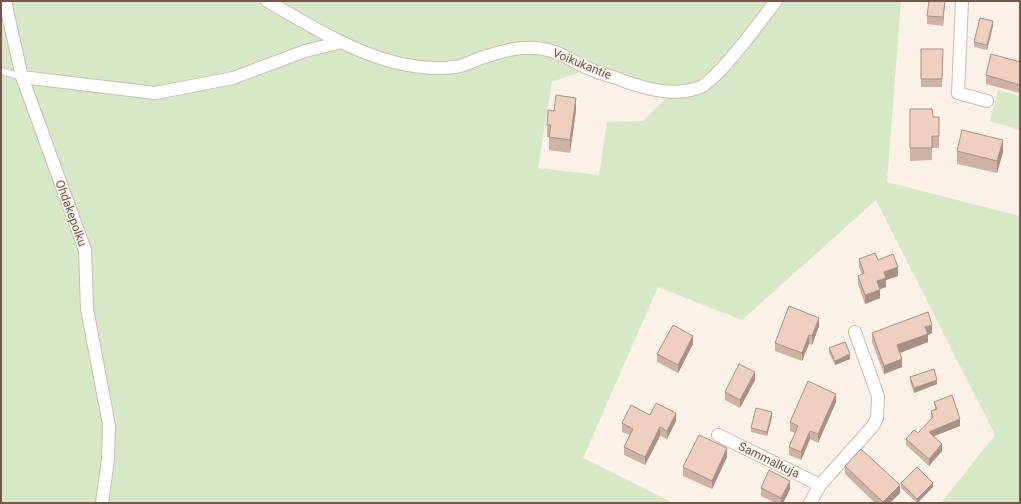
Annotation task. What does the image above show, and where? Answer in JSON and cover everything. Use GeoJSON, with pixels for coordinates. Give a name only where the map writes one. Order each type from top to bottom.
{"type":"FeatureCollection","features":[{"type":"Feature","properties":{"kind":"street","name":"Ohdakepolku"},"geometry":{"type":"LineString","coordinates":[[5,1],[22,77],[85,250],[87,309],[109,425],[108,459],[102,503]]}},
{"type":"Feature","properties":{"kind":"street","name":"Voikukantie"},"geometry":{"type":"LineString","coordinates":[[267,1],[363,52],[406,64],[435,68],[457,66],[495,53],[525,47],[552,51],[592,70],[644,88],[673,92],[699,88],[714,78],[776,1]]}},
{"type":"Feature","properties":{"kind":"street"},"geometry":{"type":"LineString","coordinates":[[962,1],[958,93],[987,101]]}},
{"type":"Feature","properties":{"kind":"street"},"geometry":{"type":"LineString","coordinates":[[22,77],[155,93],[233,78],[305,51],[342,42]]}},
{"type":"Feature","properties":{"kind":"street"},"geometry":{"type":"LineString","coordinates":[[810,503],[820,485],[873,426],[877,418],[878,396],[855,332]]}},
{"type":"Feature","properties":{"kind":"street","name":"Sammalkuja"},"geometry":{"type":"LineString","coordinates":[[718,435],[820,485]]}},
{"type":"Feature","properties":{"kind":"lane"},"geometry":{"type":"LineString","coordinates":[[1,71],[22,77]]}},
{"type":"Feature","properties":{"kind":"green space"},"geometry":{"type":"Polygon","coordinates":[[[1,1],[257,1],[361,57],[404,69],[500,56],[525,51],[550,54],[583,71],[552,82],[538,168],[599,175],[607,122],[643,121],[667,97],[699,94],[718,81],[782,1],[901,1],[887,182],[1020,216],[1020,503],[941,503],[995,435],[876,200],[742,320],[658,287],[583,458],[673,503],[1,503],[1,1]]]}},
{"type":"Feature","properties":{"kind":"green space"},"geometry":{"type":"Polygon","coordinates":[[[279,1],[770,1],[713,73],[697,84],[673,88],[644,83],[552,47],[436,65],[406,59],[364,47],[279,1]]]}},
{"type":"Feature","properties":{"kind":"green space"},"geometry":{"type":"Polygon","coordinates":[[[998,90],[1020,96],[1020,130],[990,121],[998,90]]]}},
{"type":"Feature","properties":{"kind":"building"},"geometry":{"type":"Polygon","coordinates":[[[929,1],[945,1],[943,17],[927,16],[929,1]]]}},
{"type":"Feature","properties":{"kind":"building"},"geometry":{"type":"Polygon","coordinates":[[[980,18],[993,21],[987,45],[974,42],[980,18]]]}},
{"type":"Feature","properties":{"kind":"building"},"geometry":{"type":"Polygon","coordinates":[[[921,49],[943,49],[942,79],[921,79],[921,49]]]}},
{"type":"Feature","properties":{"kind":"building"},"geometry":{"type":"Polygon","coordinates":[[[991,54],[1020,62],[1020,85],[986,75],[991,54]]]}},
{"type":"Feature","properties":{"kind":"building"},"geometry":{"type":"Polygon","coordinates":[[[556,95],[576,98],[570,140],[549,137],[551,125],[547,125],[548,110],[554,111],[556,95]]]}},
{"type":"Feature","properties":{"kind":"building"},"geometry":{"type":"Polygon","coordinates":[[[910,109],[932,109],[933,117],[939,117],[939,136],[932,136],[932,148],[910,148],[910,109]]]}},
{"type":"Feature","properties":{"kind":"building"},"geometry":{"type":"Polygon","coordinates":[[[962,130],[1003,140],[997,161],[957,151],[962,130]]]}},
{"type":"Feature","properties":{"kind":"building"},"geometry":{"type":"Polygon","coordinates":[[[875,253],[878,260],[893,254],[898,267],[884,272],[886,278],[877,281],[880,290],[865,295],[858,276],[864,273],[859,259],[875,253]]]}},
{"type":"Feature","properties":{"kind":"building"},"geometry":{"type":"Polygon","coordinates":[[[789,306],[819,318],[812,336],[809,335],[802,353],[775,343],[789,306]]]}},
{"type":"Feature","properties":{"kind":"building"},"geometry":{"type":"Polygon","coordinates":[[[928,312],[932,325],[925,327],[928,334],[897,345],[902,359],[884,366],[872,333],[928,312]]]}},
{"type":"Feature","properties":{"kind":"building"},"geometry":{"type":"Polygon","coordinates":[[[673,325],[693,336],[678,365],[657,354],[673,325]]]}},
{"type":"Feature","properties":{"kind":"building"},"geometry":{"type":"Polygon","coordinates":[[[845,342],[850,354],[835,361],[829,348],[845,342]]]}},
{"type":"Feature","properties":{"kind":"building"},"geometry":{"type":"Polygon","coordinates":[[[739,364],[755,372],[740,400],[725,392],[739,364]]]}},
{"type":"Feature","properties":{"kind":"building"},"geometry":{"type":"Polygon","coordinates":[[[934,369],[937,380],[914,388],[910,377],[934,369]]]}},
{"type":"Feature","properties":{"kind":"building"},"geometry":{"type":"Polygon","coordinates":[[[808,381],[836,394],[818,434],[810,431],[801,452],[789,447],[798,426],[790,422],[808,381]]]}},
{"type":"Feature","properties":{"kind":"building"},"geometry":{"type":"Polygon","coordinates":[[[952,395],[960,419],[929,432],[942,444],[929,459],[906,439],[914,430],[918,433],[933,417],[931,411],[937,409],[934,402],[952,395]]]}},
{"type":"Feature","properties":{"kind":"building"},"geometry":{"type":"Polygon","coordinates":[[[656,403],[676,413],[667,431],[660,427],[645,457],[624,447],[633,429],[622,423],[631,405],[650,415],[656,403]]]}},
{"type":"Feature","properties":{"kind":"building"},"geometry":{"type":"Polygon","coordinates":[[[756,408],[772,412],[767,432],[751,428],[756,408]]]}},
{"type":"Feature","properties":{"kind":"building"},"geometry":{"type":"Polygon","coordinates":[[[699,435],[727,448],[712,481],[683,467],[699,435]]]}},
{"type":"Feature","properties":{"kind":"building"},"geometry":{"type":"Polygon","coordinates":[[[861,449],[900,485],[883,502],[845,466],[861,449]]]}},
{"type":"Feature","properties":{"kind":"building"},"geometry":{"type":"Polygon","coordinates":[[[917,467],[933,483],[917,499],[901,483],[917,467]]]}},
{"type":"Feature","properties":{"kind":"building"},"geometry":{"type":"Polygon","coordinates":[[[769,470],[790,481],[781,498],[761,488],[769,470]]]}}]}
